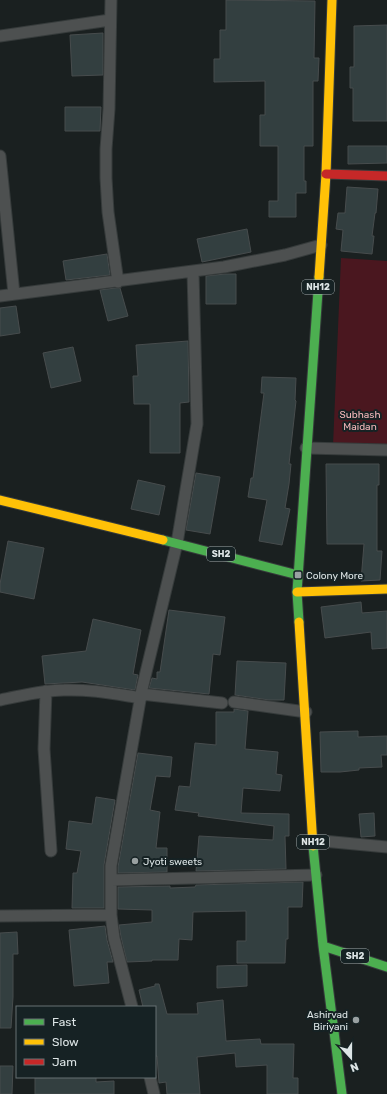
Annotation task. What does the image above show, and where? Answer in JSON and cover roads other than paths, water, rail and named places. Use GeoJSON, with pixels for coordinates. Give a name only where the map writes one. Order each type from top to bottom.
{"type":"FeatureCollection","features":[{"type":"Feature","properties":{"kind":"main road","name":"NH12"},"geometry":{"type":"LineString","coordinates":[[332,0],[326,174],[306,448],[298,592],[306,712],[312,840],[323,946],[342,1094]]}},
{"type":"Feature","properties":{"kind":"main road"},"geometry":{"type":"LineString","coordinates":[[326,174],[387,176]]}},
{"type":"Feature","properties":{"kind":"main road","name":"SH2"},"geometry":{"type":"LineString","coordinates":[[0,500],[144,534],[298,575]]}},
{"type":"Feature","properties":{"kind":"main road"},"geometry":{"type":"LineString","coordinates":[[298,592],[387,589]]}},
{"type":"Feature","properties":{"kind":"main road","name":"SH2"},"geometry":{"type":"LineString","coordinates":[[323,946],[387,967]]}},
{"type":"Feature","properties":{"kind":"street"},"geometry":{"type":"LineString","coordinates":[[110,0],[106,178],[108,212],[118,282]]}},
{"type":"Feature","properties":{"kind":"street"},"geometry":{"type":"LineString","coordinates":[[0,36],[110,20]]}},
{"type":"Feature","properties":{"kind":"street"},"geometry":{"type":"LineString","coordinates":[[0,156],[14,294]]}},
{"type":"Feature","properties":{"kind":"street"},"geometry":{"type":"LineString","coordinates":[[0,296],[118,282],[231,266],[285,255],[321,245]]}},
{"type":"Feature","properties":{"kind":"street"},"geometry":{"type":"LineString","coordinates":[[132,1006],[114,938],[111,915],[111,866],[141,696],[177,543],[197,424],[193,272]]}},
{"type":"Feature","properties":{"kind":"street"},"geometry":{"type":"LineString","coordinates":[[306,448],[387,450]]}},
{"type":"Feature","properties":{"kind":"street"},"geometry":{"type":"LineString","coordinates":[[0,700],[46,692],[81,690],[228,702],[306,712]]}},
{"type":"Feature","properties":{"kind":"street"},"geometry":{"type":"LineString","coordinates":[[46,692],[44,749],[51,851]]}},
{"type":"Feature","properties":{"kind":"street"},"geometry":{"type":"LineString","coordinates":[[312,840],[387,847]]}},
{"type":"Feature","properties":{"kind":"street"},"geometry":{"type":"LineString","coordinates":[[111,880],[316,876]]}},
{"type":"Feature","properties":{"kind":"street"},"geometry":{"type":"LineString","coordinates":[[0,916],[111,915]]}},
{"type":"Feature","properties":{"kind":"street"},"geometry":{"type":"LineString","coordinates":[[150,1078],[154,1094]]}},
{"type":"Feature","properties":{"kind":"place","name":"Colony More"},"geometry":{"type":"Point","coordinates":[298,575]}},
{"type":"Feature","properties":{"kind":"place","name":"Jyoti sweets"},"geometry":{"type":"Point","coordinates":[135,861]}},
{"type":"Feature","properties":{"kind":"place","name":"Ashirvad Biriyani"},"geometry":{"type":"Point","coordinates":[356,1020]}},
{"type":"Feature","properties":{"kind":"park label","name":"Subhash Maidan"},"geometry":{"type":"Point","coordinates":[360,420]}}]}
